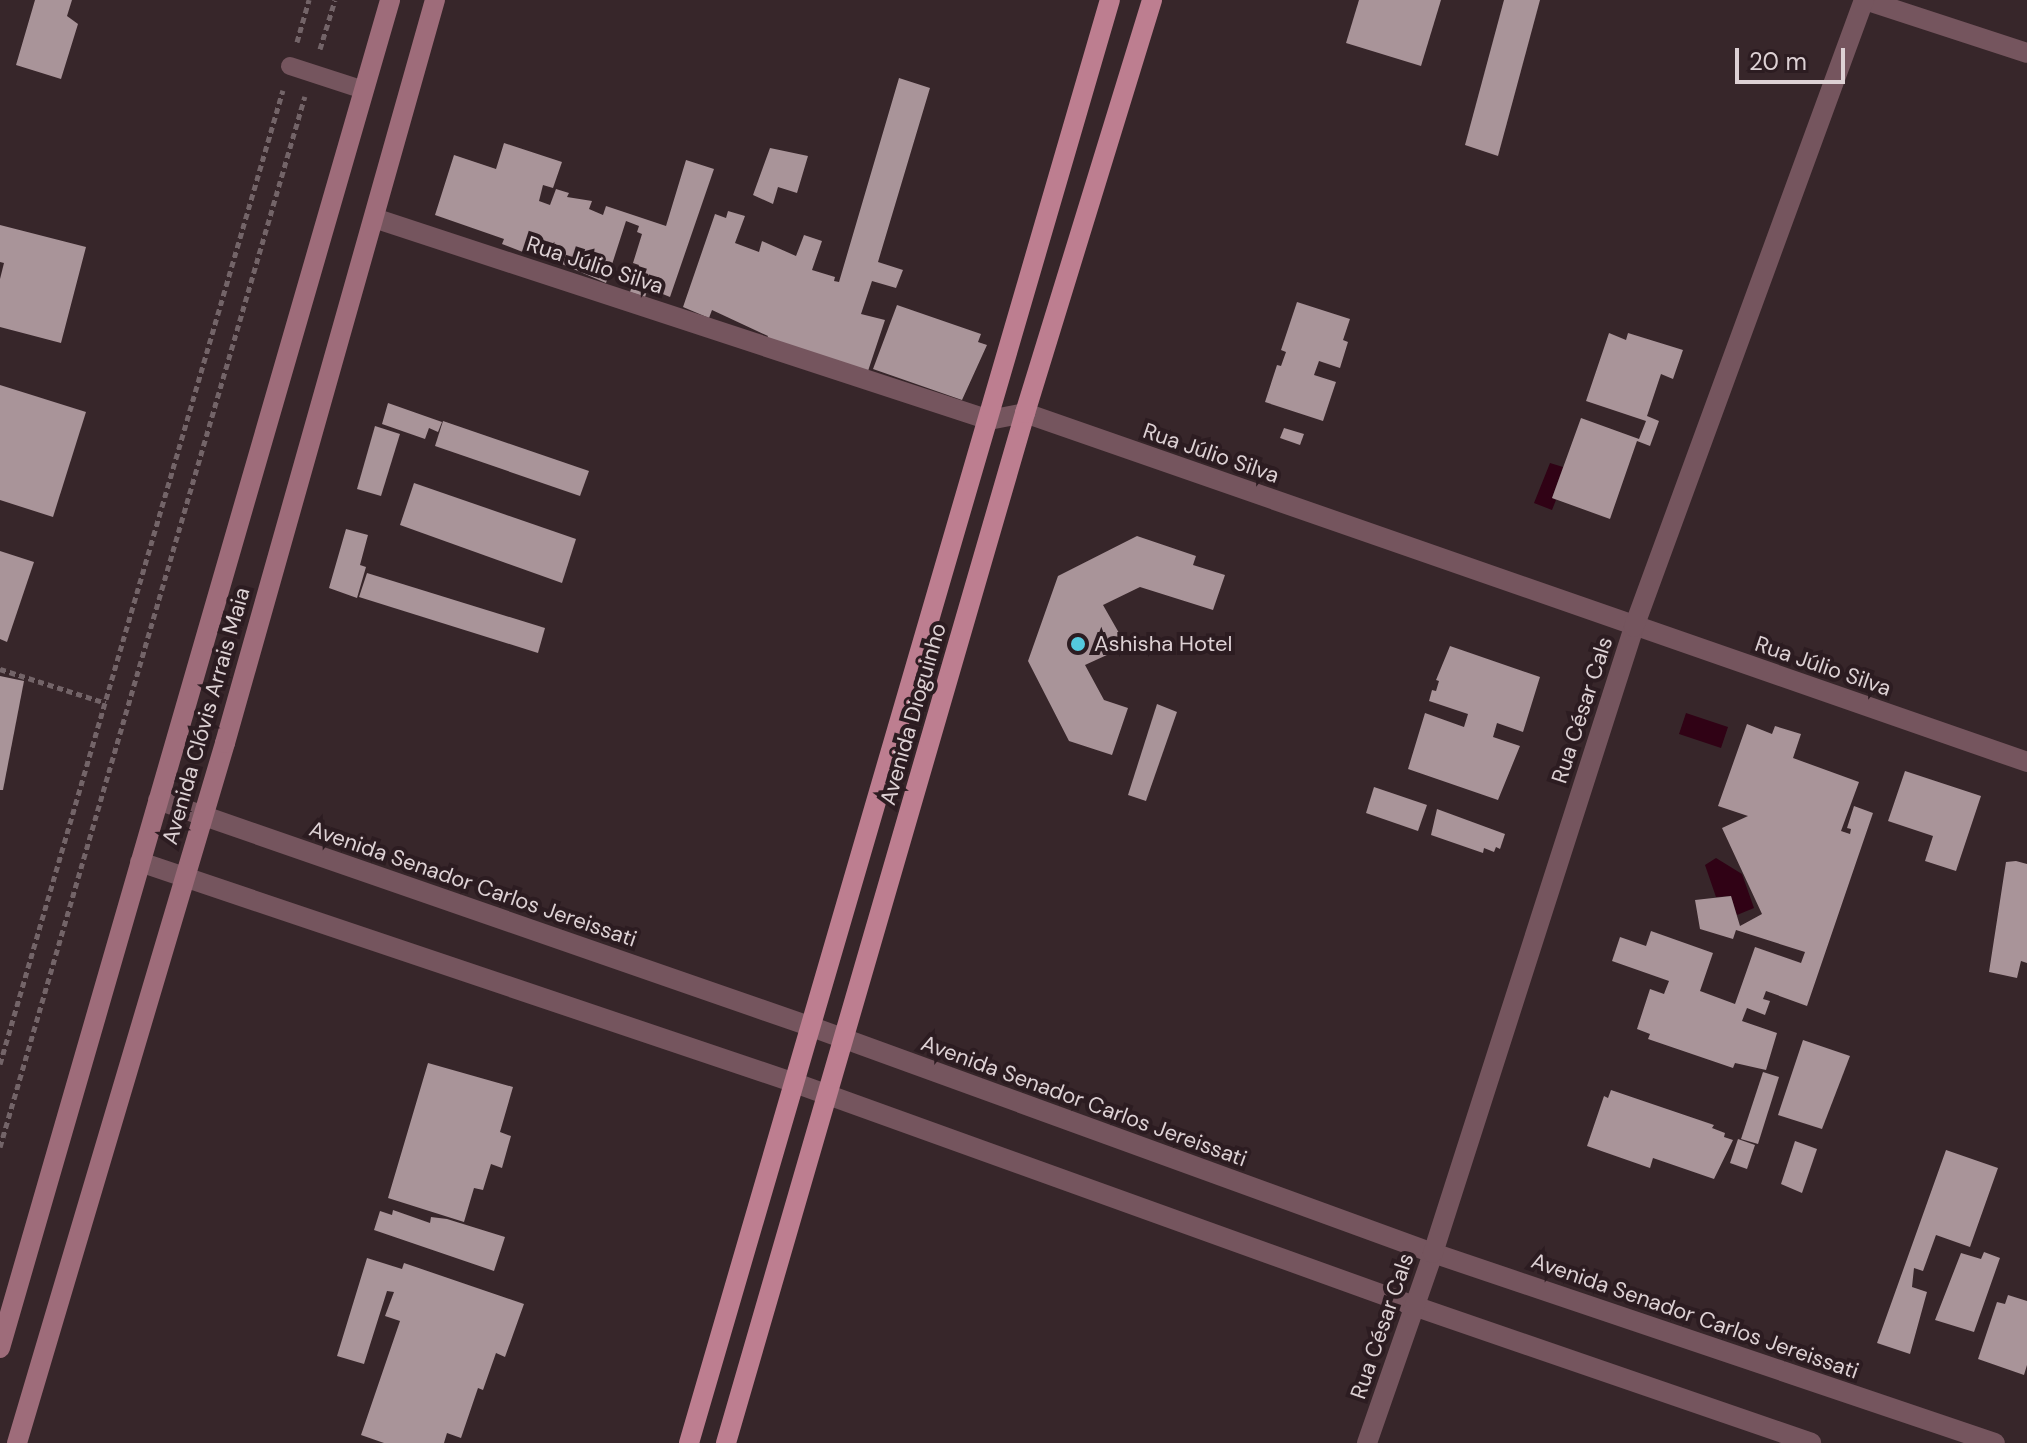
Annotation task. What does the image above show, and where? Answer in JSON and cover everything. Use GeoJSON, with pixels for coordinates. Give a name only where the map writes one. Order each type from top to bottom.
{"type":"FeatureCollection","features":[{"type":"Feature","properties":{"kind":"main road","name":"Avenida Clóvis Arrais Maia"},"geometry":{"type":"LineString","coordinates":[[0,1348],[390,0]]}},
{"type":"Feature","properties":{"kind":"main road","name":"Avenida Clóvis Arrais Maia"},"geometry":{"type":"LineString","coordinates":[[17,1443],[183,877],[204,815],[435,0]]}},
{"type":"Feature","properties":{"kind":"main road","name":"Avenida Dioguinho"},"geometry":{"type":"LineString","coordinates":[[689,1443],[1110,0]]}},
{"type":"Feature","properties":{"kind":"main road","name":"Avenida Dioguinho"},"geometry":{"type":"LineString","coordinates":[[726,1443],[1025,413],[1152,0]]}},
{"type":"Feature","properties":{"kind":"street"},"geometry":{"type":"LineString","coordinates":[[1865,0],[2027,53]]}},
{"type":"Feature","properties":{"kind":"street","name":"Rua César Cals"},"geometry":{"type":"LineString","coordinates":[[1367,1443],[1433,1253],[1634,627],[1865,0]]}},
{"type":"Feature","properties":{"kind":"street","name":"Rua Júlio Silva"},"geometry":{"type":"LineString","coordinates":[[374,218],[989,420],[1025,413],[2027,762]]}},
{"type":"Feature","properties":{"kind":"street","name":"Avenida Senador Carlos Jereissati"},"geometry":{"type":"LineString","coordinates":[[158,800],[812,1027],[1433,1253],[1995,1443]]}},
{"type":"Feature","properties":{"kind":"street"},"geometry":{"type":"LineString","coordinates":[[140,862],[827,1094],[1414,1306],[1811,1443]]}},
{"type":"Feature","properties":{"kind":"lane"},"geometry":{"type":"LineString","coordinates":[[290,66],[364,90]]}},
{"type":"Feature","properties":{"kind":"path"},"geometry":{"type":"LineString","coordinates":[[0,1064],[309,0]]}},
{"type":"Feature","properties":{"kind":"path"},"geometry":{"type":"LineString","coordinates":[[0,1147],[335,0]]}},
{"type":"Feature","properties":{"kind":"path"},"geometry":{"type":"LineString","coordinates":[[0,669],[106,703]]}},
{"type":"Feature","properties":{"kind":"shaded area"},"geometry":{"type":"Polygon","coordinates":[[[1550,463],[1563,467],[1552,498],[1556,500],[1552,510],[1534,503],[1550,463]]]}},
{"type":"Feature","properties":{"kind":"shaded area"},"geometry":{"type":"Polygon","coordinates":[[[1686,713],[1728,727],[1721,748],[1679,734],[1686,713]]]}},
{"type":"Feature","properties":{"kind":"shaded area"},"geometry":{"type":"Polygon","coordinates":[[[1716,858],[1742,874],[1754,908],[1737,915],[1731,896],[1716,897],[1705,865],[1716,858]]]}},
{"type":"Feature","properties":{"kind":"building"},"geometry":{"type":"Polygon","coordinates":[[[35,0],[72,0],[67,16],[78,24],[61,79],[16,65],[35,0]]]}},
{"type":"Feature","properties":{"kind":"building"},"geometry":{"type":"Polygon","coordinates":[[[1359,0],[1441,0],[1421,66],[1346,43],[1359,0]]]}},
{"type":"Feature","properties":{"kind":"building"},"geometry":{"type":"Polygon","coordinates":[[[1504,0],[1540,0],[1498,156],[1465,145],[1504,0]]]}},
{"type":"Feature","properties":{"kind":"building"},"geometry":{"type":"Polygon","coordinates":[[[899,78],[930,88],[878,262],[903,270],[896,288],[872,281],[861,314],[885,320],[867,374],[766,340],[768,336],[712,310],[709,318],[683,307],[715,214],[726,218],[728,211],[745,216],[735,243],[759,252],[762,241],[796,256],[804,235],[822,241],[812,270],[835,277],[834,281],[839,282],[899,78]]]}},
{"type":"Feature","properties":{"kind":"building"},"geometry":{"type":"Polygon","coordinates":[[[504,143],[562,162],[553,188],[543,185],[539,201],[550,205],[556,189],[569,193],[567,197],[592,201],[589,209],[603,215],[606,206],[666,226],[686,160],[714,169],[670,297],[648,288],[645,297],[630,292],[639,265],[633,263],[642,234],[637,232],[639,226],[626,221],[606,283],[534,252],[533,256],[502,244],[504,239],[435,215],[454,155],[496,169],[504,143]]]}},
{"type":"Feature","properties":{"kind":"building"},"geometry":{"type":"Polygon","coordinates":[[[770,148],[808,156],[797,193],[778,187],[773,204],[753,195],[770,148]]]}},
{"type":"Feature","properties":{"kind":"building"},"geometry":{"type":"Polygon","coordinates":[[[0,225],[86,247],[61,343],[0,327],[0,279],[4,263],[0,262],[0,225]]]}},
{"type":"Feature","properties":{"kind":"building"},"geometry":{"type":"Polygon","coordinates":[[[1297,302],[1350,319],[1343,340],[1348,342],[1340,368],[1319,361],[1314,375],[1336,382],[1323,421],[1265,402],[1277,365],[1281,366],[1286,352],[1281,350],[1297,302]]]}},
{"type":"Feature","properties":{"kind":"building"},"geometry":{"type":"Polygon","coordinates":[[[897,305],[981,334],[978,342],[987,345],[962,400],[873,369],[897,305]]]}},
{"type":"Feature","properties":{"kind":"building"},"geometry":{"type":"Polygon","coordinates":[[[1609,333],[1626,340],[1628,333],[1683,350],[1673,379],[1661,374],[1647,416],[1659,421],[1650,446],[1637,441],[1610,519],[1552,498],[1581,418],[1639,439],[1646,421],[1586,401],[1609,333]]]}},
{"type":"Feature","properties":{"kind":"building"},"geometry":{"type":"Polygon","coordinates":[[[0,385],[86,412],[53,517],[0,500],[0,385]]]}},
{"type":"Feature","properties":{"kind":"building"},"geometry":{"type":"Polygon","coordinates":[[[388,403],[442,422],[438,432],[429,428],[425,439],[382,424],[388,403]]]}},
{"type":"Feature","properties":{"kind":"building"},"geometry":{"type":"Polygon","coordinates":[[[443,421],[589,471],[580,496],[435,446],[443,421]]]}},
{"type":"Feature","properties":{"kind":"building"},"geometry":{"type":"Polygon","coordinates":[[[375,426],[400,434],[381,496],[357,489],[375,426]]]}},
{"type":"Feature","properties":{"kind":"building"},"geometry":{"type":"Polygon","coordinates":[[[1284,428],[1304,434],[1300,445],[1280,438],[1284,428]]]}},
{"type":"Feature","properties":{"kind":"building"},"geometry":{"type":"Polygon","coordinates":[[[414,483],[576,539],[562,583],[400,525],[414,483]]]}},
{"type":"Feature","properties":{"kind":"building"},"geometry":{"type":"Polygon","coordinates":[[[346,529],[368,535],[360,565],[366,567],[357,598],[329,588],[346,529]]]}},
{"type":"Feature","properties":{"kind":"building","name":"Ashisha Hotel"},"geometry":{"type":"Polygon","coordinates":[[[1137,536],[1196,556],[1193,565],[1225,575],[1213,610],[1140,587],[1103,605],[1123,640],[1120,649],[1085,665],[1104,700],[1128,708],[1112,755],[1069,741],[1028,661],[1058,576],[1137,536]]]}},
{"type":"Feature","properties":{"kind":"building"},"geometry":{"type":"Polygon","coordinates":[[[0,551],[34,562],[7,642],[0,639],[0,551]]]}},
{"type":"Feature","properties":{"kind":"building"},"geometry":{"type":"Polygon","coordinates":[[[367,573],[545,628],[538,653],[359,597],[367,573]]]}},
{"type":"Feature","properties":{"kind":"building"},"geometry":{"type":"Polygon","coordinates":[[[1450,646],[1540,677],[1523,732],[1497,723],[1493,737],[1520,746],[1498,800],[1408,769],[1425,713],[1464,727],[1468,714],[1429,701],[1432,690],[1436,691],[1439,681],[1436,680],[1450,646]]]}},
{"type":"Feature","properties":{"kind":"building"},"geometry":{"type":"Polygon","coordinates":[[[0,676],[24,681],[3,790],[0,790],[0,676]]]}},
{"type":"Feature","properties":{"kind":"building"},"geometry":{"type":"Polygon","coordinates":[[[1157,704],[1177,712],[1146,801],[1128,795],[1157,704]]]}},
{"type":"Feature","properties":{"kind":"building"},"geometry":{"type":"Polygon","coordinates":[[[1747,724],[1772,734],[1775,726],[1801,734],[1793,758],[1859,782],[1841,831],[1850,834],[1851,829],[1847,828],[1854,806],[1873,813],[1807,1006],[1766,991],[1763,999],[1770,1001],[1765,1015],[1747,1008],[1742,1021],[1777,1033],[1766,1070],[1735,1063],[1733,1068],[1648,1039],[1650,1034],[1637,1029],[1650,989],[1664,994],[1669,981],[1612,961],[1620,937],[1646,946],[1651,931],[1713,953],[1700,991],[1735,1004],[1755,947],[1801,963],[1805,952],[1736,930],[1733,939],[1700,929],[1695,900],[1731,896],[1740,926],[1762,914],[1722,828],[1748,816],[1718,806],[1747,724]]]}},
{"type":"Feature","properties":{"kind":"building"},"geometry":{"type":"Polygon","coordinates":[[[1905,771],[1981,796],[1956,871],[1925,861],[1933,836],[1888,821],[1905,771]]]}},
{"type":"Feature","properties":{"kind":"building"},"geometry":{"type":"Polygon","coordinates":[[[1374,787],[1427,805],[1418,831],[1366,813],[1374,787]]]}},
{"type":"Feature","properties":{"kind":"building"},"geometry":{"type":"Polygon","coordinates":[[[1437,809],[1505,834],[1500,849],[1496,847],[1494,852],[1484,848],[1483,853],[1431,835],[1437,809]]]}},
{"type":"Feature","properties":{"kind":"building"},"geometry":{"type":"Polygon","coordinates":[[[2006,862],[2027,864],[2027,963],[2021,961],[2017,978],[1989,972],[2006,862]]]}},
{"type":"Feature","properties":{"kind":"building"},"geometry":{"type":"Polygon","coordinates":[[[1803,1040],[1850,1056],[1822,1129],[1778,1115],[1803,1040]]]}},
{"type":"Feature","properties":{"kind":"building"},"geometry":{"type":"Polygon","coordinates":[[[428,1063],[513,1087],[500,1132],[511,1136],[502,1168],[491,1164],[483,1190],[474,1188],[464,1222],[388,1198],[428,1063]]]}},
{"type":"Feature","properties":{"kind":"building"},"geometry":{"type":"Polygon","coordinates":[[[1763,1072],[1779,1077],[1758,1144],[1741,1139],[1763,1072]]]}},
{"type":"Feature","properties":{"kind":"building"},"geometry":{"type":"Polygon","coordinates":[[[1611,1090],[1714,1125],[1712,1128],[1725,1133],[1724,1137],[1733,1140],[1714,1179],[1653,1158],[1650,1168],[1587,1146],[1604,1096],[1608,1098],[1611,1090]]]}},
{"type":"Feature","properties":{"kind":"building"},"geometry":{"type":"Polygon","coordinates":[[[1738,1139],[1755,1145],[1747,1169],[1730,1163],[1738,1139]]]}},
{"type":"Feature","properties":{"kind":"building"},"geometry":{"type":"Polygon","coordinates":[[[1795,1141],[1817,1149],[1802,1193],[1781,1184],[1795,1141]]]}},
{"type":"Feature","properties":{"kind":"building"},"geometry":{"type":"Polygon","coordinates":[[[1946,1150],[1998,1168],[1970,1247],[1936,1235],[1923,1271],[1914,1268],[1912,1287],[1927,1292],[1910,1354],[1877,1343],[1946,1150]]]}},
{"type":"Feature","properties":{"kind":"building"},"geometry":{"type":"Polygon","coordinates":[[[393,1210],[430,1223],[431,1217],[447,1219],[505,1237],[494,1271],[374,1230],[380,1211],[392,1215],[393,1210]]]}},
{"type":"Feature","properties":{"kind":"building"},"geometry":{"type":"Polygon","coordinates":[[[1984,1252],[2000,1258],[1974,1332],[1935,1320],[1961,1253],[1981,1259],[1984,1252]]]}},
{"type":"Feature","properties":{"kind":"building"},"geometry":{"type":"Polygon","coordinates":[[[367,1258],[402,1269],[404,1263],[524,1304],[505,1357],[496,1353],[483,1390],[478,1388],[461,1438],[447,1433],[444,1443],[384,1443],[361,1435],[400,1321],[385,1316],[394,1292],[387,1291],[364,1364],[337,1356],[367,1258]]]}},
{"type":"Feature","properties":{"kind":"building"},"geometry":{"type":"Polygon","coordinates":[[[2008,1295],[2027,1301],[2027,1365],[2024,1375],[1978,1359],[1997,1302],[2005,1304],[2008,1295]]]}},
{"type":"Feature","properties":{"kind":"place","name":"Ashisha Hotel"},"geometry":{"type":"Point","coordinates":[1078,644]}}]}
